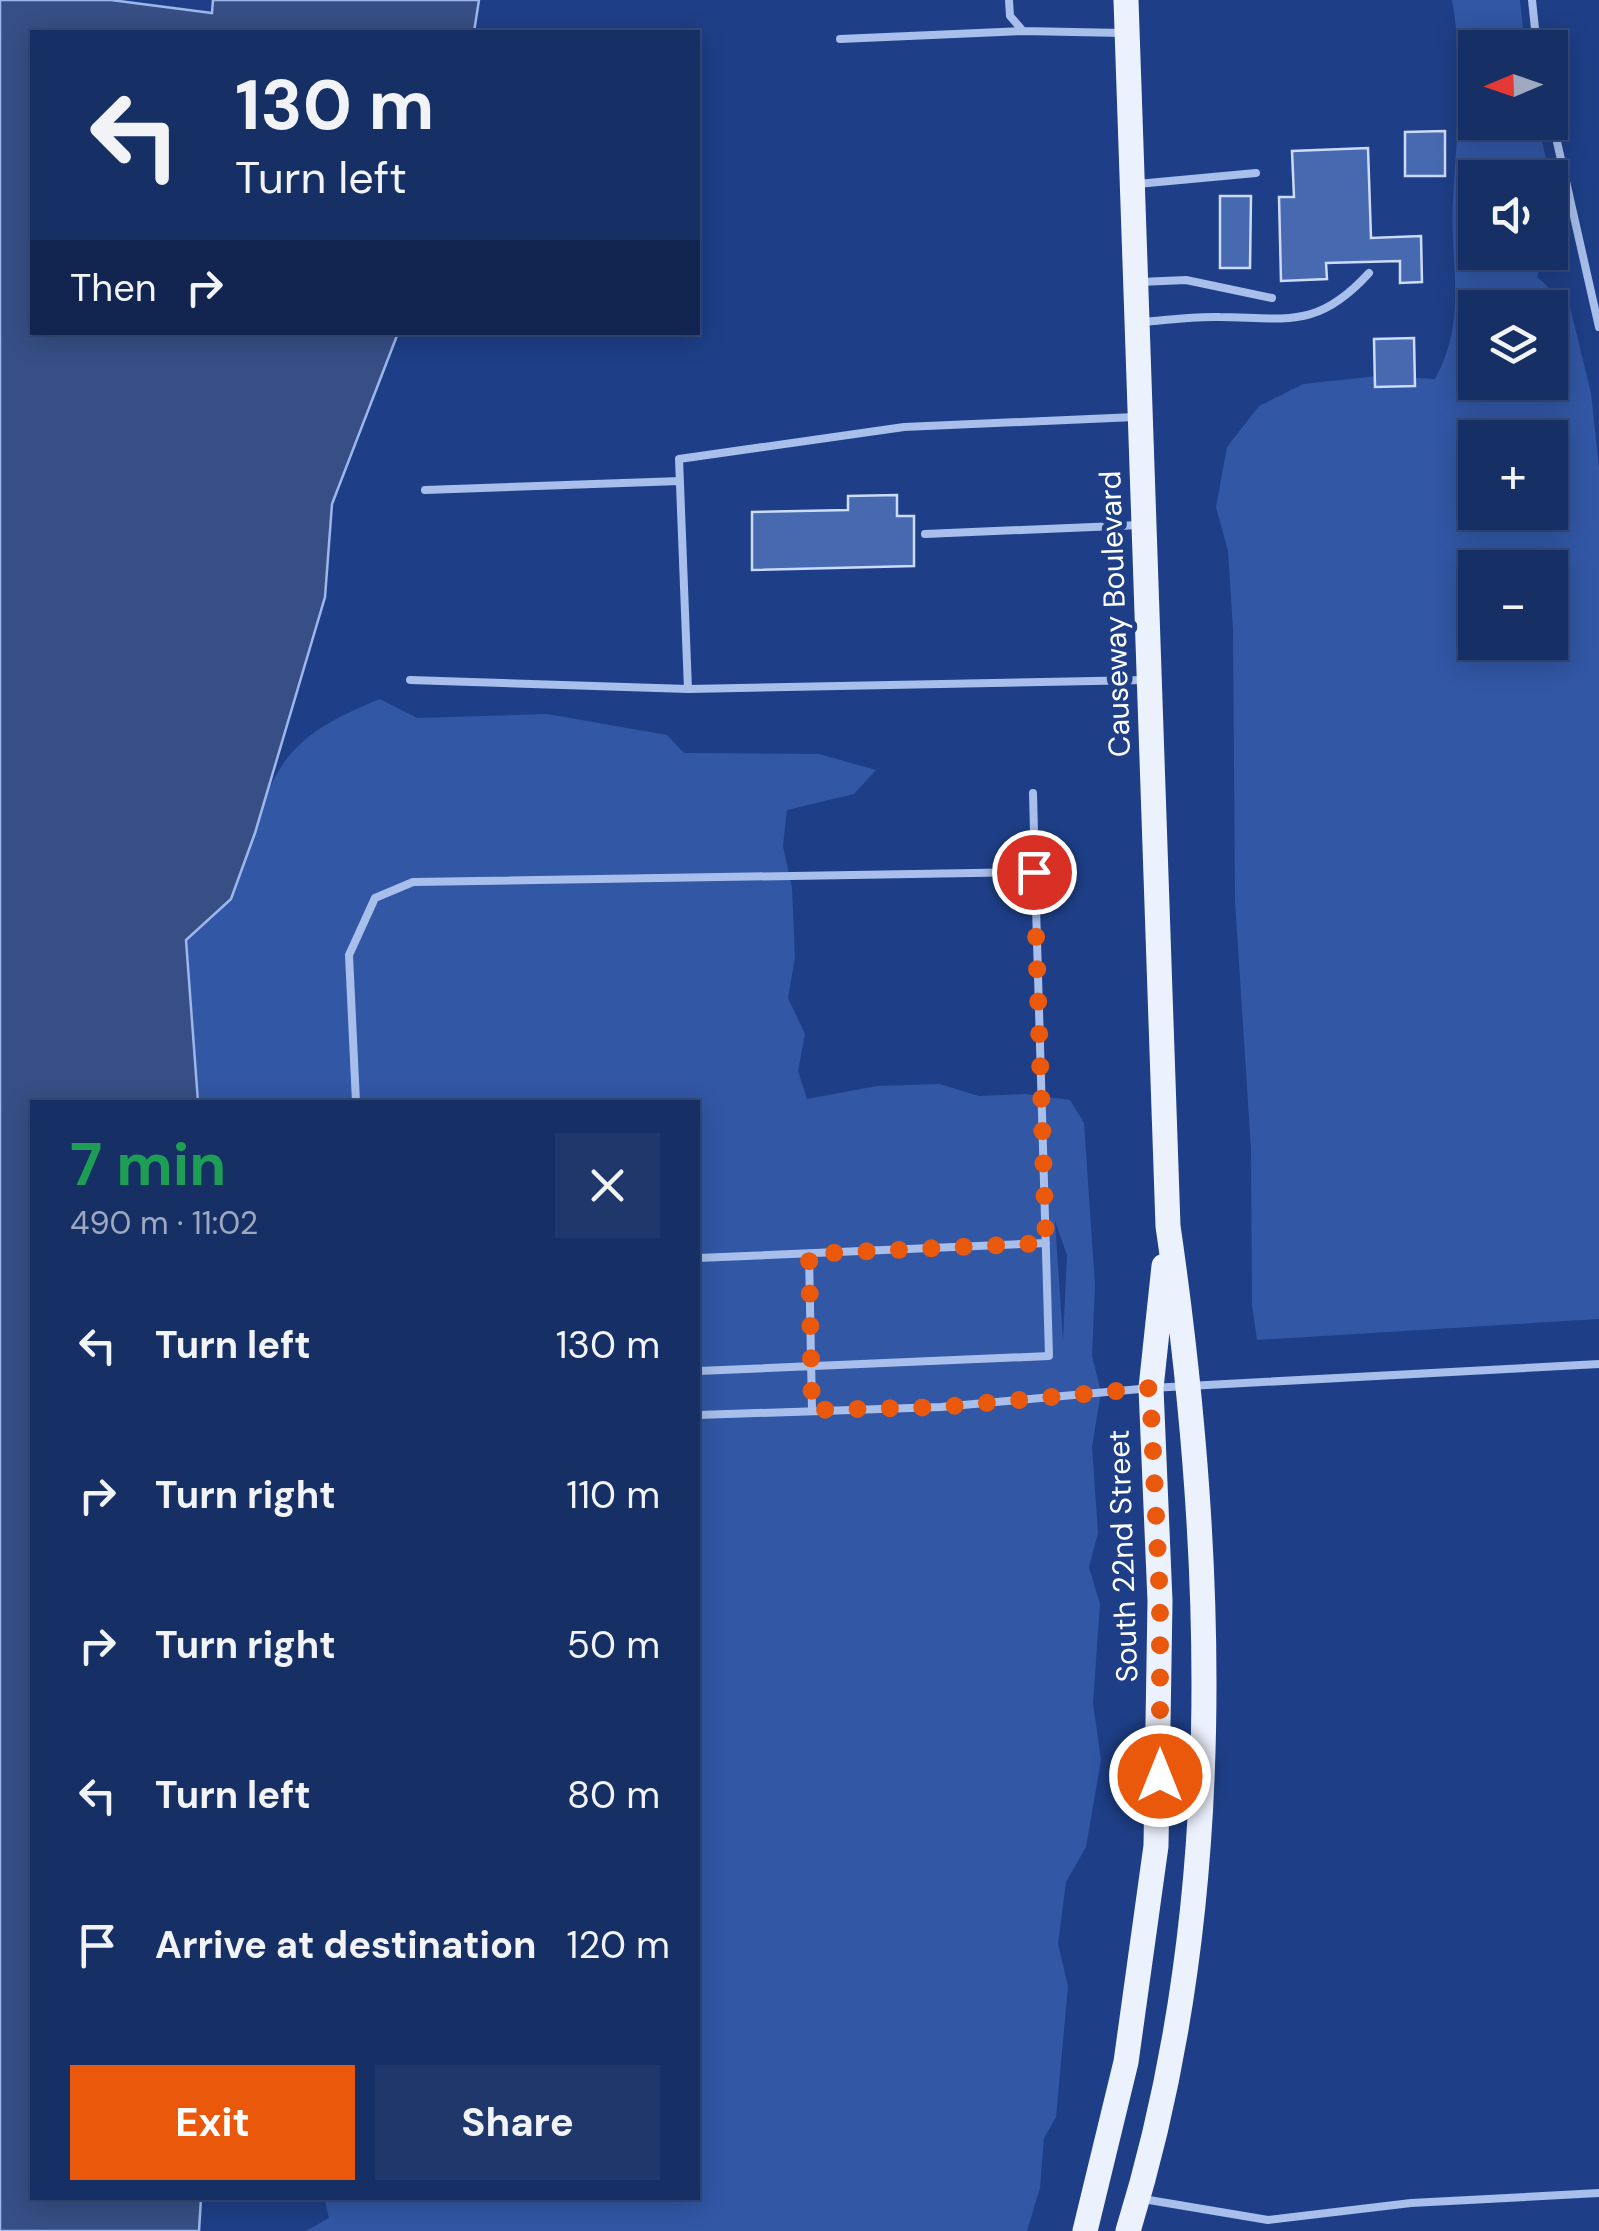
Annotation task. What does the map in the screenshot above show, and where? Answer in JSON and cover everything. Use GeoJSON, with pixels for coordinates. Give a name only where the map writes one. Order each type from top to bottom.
{"type":"FeatureCollection","features":[{"type":"Feature","properties":{"kind":"main road","name":"Causeway Boulevard"},"geometry":{"type":"LineString","coordinates":[[1126,0],[1168,1226]]}},
{"type":"Feature","properties":{"kind":"main road"},"geometry":{"type":"LineString","coordinates":[[1128,2231],[1172,2058],[1201,1816],[1203,1690],[1191,1386],[1168,1226]]}},
{"type":"Feature","properties":{"kind":"main road","name":"South 22nd Street"},"geometry":{"type":"LineString","coordinates":[[1085,2231],[1126,2062],[1156,1846],[1160,1601],[1150,1388],[1168,1226]]}},
{"type":"Feature","properties":{"kind":"lane"},"geometry":{"type":"LineString","coordinates":[[1009,0],[1010,16],[1023,31]]}},
{"type":"Feature","properties":{"kind":"lane"},"geometry":{"type":"LineString","coordinates":[[1532,0],[1534,30]]}},
{"type":"Feature","properties":{"kind":"lane"},"geometry":{"type":"LineString","coordinates":[[840,38],[1023,31],[1127,33]]}},
{"type":"Feature","properties":{"kind":"lane"},"geometry":{"type":"LineString","coordinates":[[1556,140],[1599,327]]}},
{"type":"Feature","properties":{"kind":"lane"},"geometry":{"type":"LineString","coordinates":[[1132,184],[1256,172]]}},
{"type":"Feature","properties":{"kind":"lane"},"geometry":{"type":"LineString","coordinates":[[1137,322],[1220,317],[1293,320],[1349,295],[1369,273]]}},
{"type":"Feature","properties":{"kind":"lane"},"geometry":{"type":"LineString","coordinates":[[1136,283],[1186,280],[1272,298]]}},
{"type":"Feature","properties":{"kind":"lane"},"geometry":{"type":"LineString","coordinates":[[688,690],[680,459],[904,427],[1140,417]]}},
{"type":"Feature","properties":{"kind":"lane"},"geometry":{"type":"LineString","coordinates":[[425,490],[680,480]]}},
{"type":"Feature","properties":{"kind":"lane"},"geometry":{"type":"LineString","coordinates":[[925,534],[1144,525]]}},
{"type":"Feature","properties":{"kind":"lane"},"geometry":{"type":"LineString","coordinates":[[410,680],[688,690],[1150,680]]}},
{"type":"Feature","properties":{"kind":"lane"},"geometry":{"type":"LineString","coordinates":[[700,1370],[1049,1356],[1033,793]]}},
{"type":"Feature","properties":{"kind":"lane"},"geometry":{"type":"LineString","coordinates":[[356,1100],[349,955],[375,898],[413,882],[1034,872]]}},
{"type":"Feature","properties":{"kind":"lane"},"geometry":{"type":"LineString","coordinates":[[700,1258],[1046,1243]]}},
{"type":"Feature","properties":{"kind":"lane"},"geometry":{"type":"LineString","coordinates":[[809,1254],[812,1410]]}},
{"type":"Feature","properties":{"kind":"lane"},"geometry":{"type":"LineString","coordinates":[[700,1415],[941,1407],[1150,1388],[1599,1364]]}},
{"type":"Feature","properties":{"kind":"lane"},"geometry":{"type":"LineString","coordinates":[[1138,2199],[1268,2220],[1411,2204],[1599,2192]]}},
{"type":"Feature","properties":{"kind":"shaded area"},"geometry":{"type":"Polygon","coordinates":[[[0,0],[111,0],[212,13],[213,0],[479,0],[474,30],[30,30],[30,335],[397,335],[332,504],[325,597],[255,833],[231,899],[186,940],[198,1100],[30,1100],[30,2200],[201,2200],[199,2231],[0,2231],[0,0]]]}},
{"type":"Feature","properties":{"kind":"shaded area"},"geometry":{"type":"Polygon","coordinates":[[[1452,0],[1520,0],[1523,30],[1458,30],[1458,58],[1452,0]]]}},
{"type":"Feature","properties":{"kind":"shaded area"},"geometry":{"type":"Polygon","coordinates":[[[1458,124],[1458,140],[1542,140],[1546,160],[1458,160],[1458,270],[1539,270],[1537,277],[1551,290],[1458,290],[1458,400],[1568,400],[1570,307],[1591,393],[1599,468],[1599,1319],[1257,1340],[1252,1305],[1251,1149],[1235,901],[1233,629],[1228,551],[1216,507],[1227,447],[1259,406],[1303,384],[1378,376],[1435,379],[1452,334],[1455,312],[1452,223],[1458,124]]]}},
{"type":"Feature","properties":{"kind":"shaded area"},"geometry":{"type":"Polygon","coordinates":[[[380,699],[417,718],[547,714],[667,735],[684,753],[819,754],[876,770],[854,794],[787,810],[783,846],[792,888],[795,958],[788,998],[805,1034],[798,1071],[807,1099],[877,1086],[939,1084],[979,1096],[1025,1094],[1070,1100],[1084,1123],[1095,1285],[1092,1356],[1101,1392],[1092,1447],[1098,1533],[1089,1567],[1100,1604],[1093,1703],[1101,1760],[1086,1847],[1066,1882],[1058,1944],[1068,1986],[1056,2117],[1044,2138],[1040,2188],[1027,2231],[306,2231],[329,2218],[324,2200],[700,2200],[700,1100],[30,1100],[0,1808],[0,951],[255,833],[283,763],[313,733],[380,699]],[[1055,1221],[1063,1340],[1067,1255],[1055,1221]]]}},
{"type":"Feature","properties":{"kind":"building"},"geometry":{"type":"Polygon","coordinates":[[[1445,131],[1445,176],[1405,176],[1405,132],[1445,131]]]}},
{"type":"Feature","properties":{"kind":"building"},"geometry":{"type":"Polygon","coordinates":[[[1368,148],[1371,238],[1421,236],[1422,282],[1400,283],[1400,261],[1326,263],[1327,279],[1281,281],[1279,197],[1294,197],[1292,151],[1368,148]]]}},
{"type":"Feature","properties":{"kind":"building"},"geometry":{"type":"Polygon","coordinates":[[[1220,196],[1251,196],[1250,268],[1220,268],[1220,196]]]}},
{"type":"Feature","properties":{"kind":"building"},"geometry":{"type":"Polygon","coordinates":[[[1414,338],[1415,386],[1375,387],[1374,339],[1414,338]]]}},
{"type":"Feature","properties":{"kind":"building"},"geometry":{"type":"Polygon","coordinates":[[[897,495],[897,516],[914,516],[914,566],[752,570],[752,512],[848,510],[848,496],[897,495]]]}},
{"type":"Feature","properties":{"kind":"route"},"geometry":{"type":"LineString","coordinates":[[1034,872],[1046,1243],[809,1254],[812,1410],[941,1407],[1150,1388],[1160,1601],[1160,1776]]}}]}
